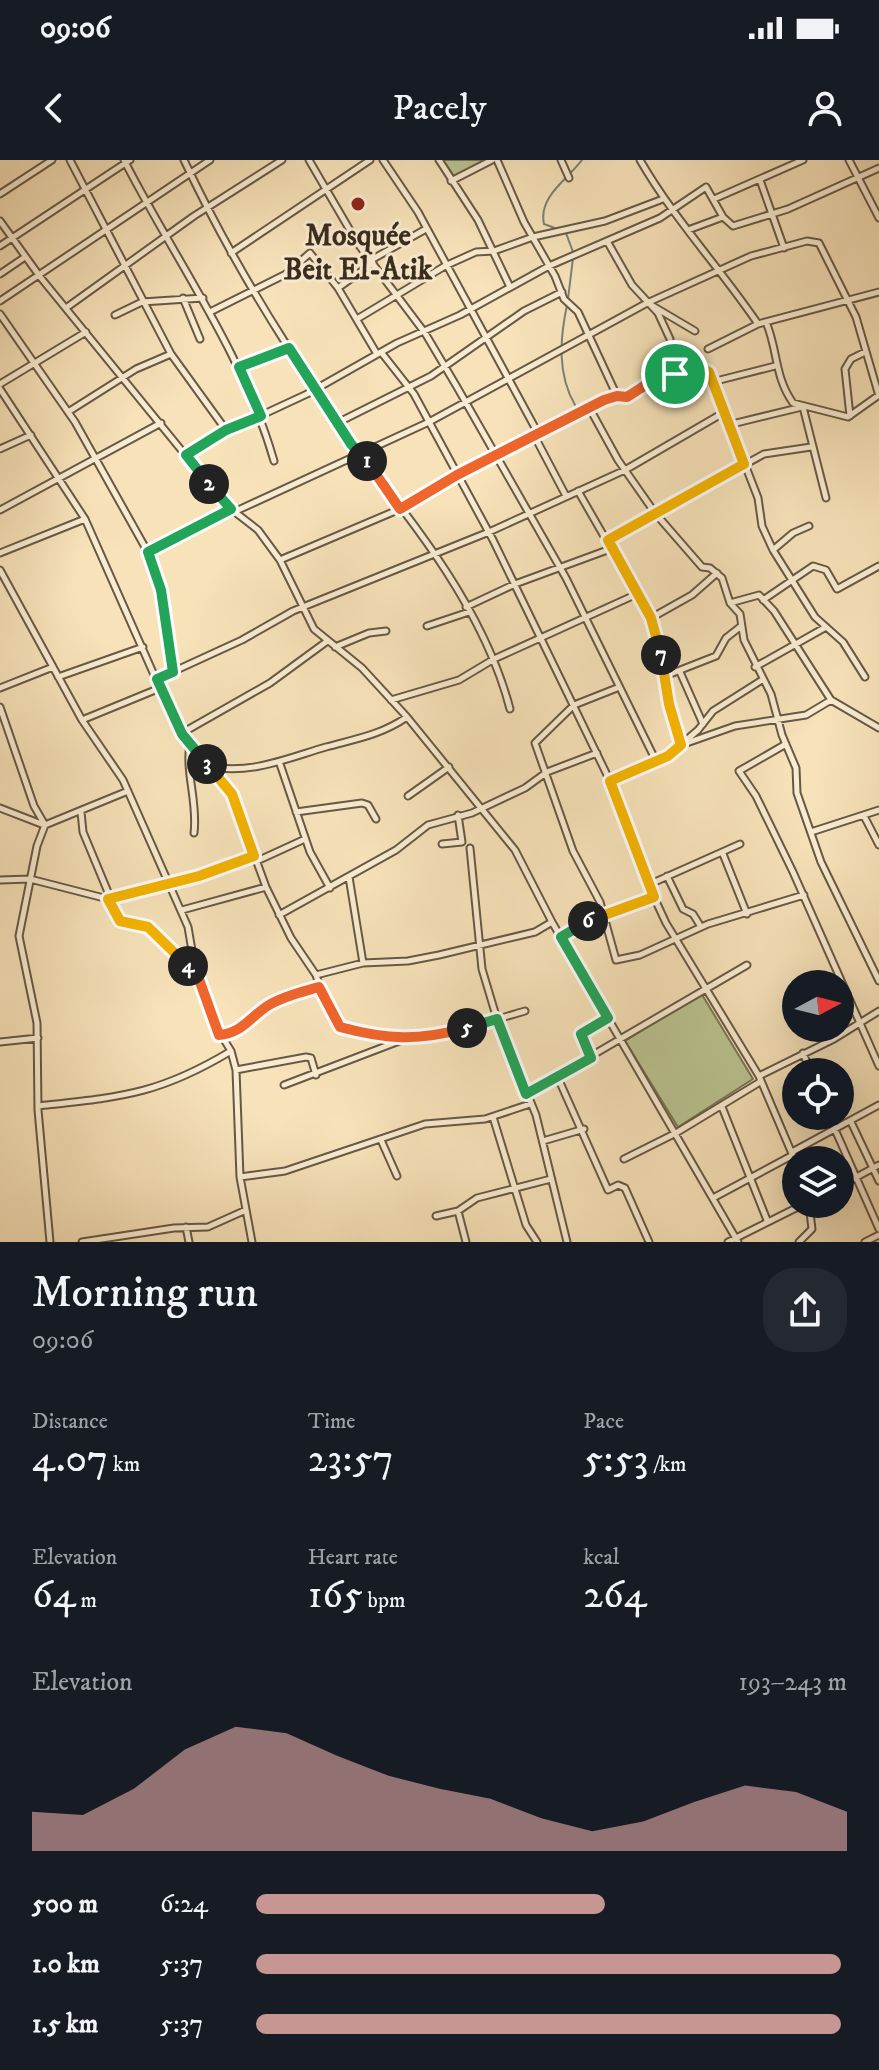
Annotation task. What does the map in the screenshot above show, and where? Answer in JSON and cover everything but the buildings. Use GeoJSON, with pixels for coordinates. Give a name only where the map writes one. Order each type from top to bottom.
{"type":"FeatureCollection","features":[{"type":"Feature","properties":{"kind":"street"},"geometry":{"type":"LineString","coordinates":[[0,194],[52,160]]}},
{"type":"Feature","properties":{"kind":"street"},"geometry":{"type":"LineString","coordinates":[[70,160],[171,354],[226,430]]}},
{"type":"Feature","properties":{"kind":"street"},"geometry":{"type":"LineString","coordinates":[[184,160],[230,253],[314,390],[433,555],[486,639],[510,709]]}},
{"type":"Feature","properties":{"kind":"street"},"geometry":{"type":"LineString","coordinates":[[0,301],[210,160]]}},
{"type":"Feature","properties":{"kind":"street"},"geometry":{"type":"LineString","coordinates":[[66,308],[206,208],[282,160]]}},
{"type":"Feature","properties":{"kind":"street"},"geometry":{"type":"LineString","coordinates":[[309,160],[325,192],[425,333],[445,367],[559,568],[656,761]]}},
{"type":"Feature","properties":{"kind":"street"},"geometry":{"type":"LineString","coordinates":[[230,253],[370,160]]}},
{"type":"Feature","properties":{"kind":"street"},"geometry":{"type":"LineString","coordinates":[[383,160],[406,191],[445,266],[509,376],[566,496]]}},
{"type":"Feature","properties":{"kind":"street"},"geometry":{"type":"LineString","coordinates":[[439,160],[478,220],[510,287]]}},
{"type":"Feature","properties":{"kind":"street"},"geometry":{"type":"LineString","coordinates":[[451,181],[494,160],[562,292],[578,312],[617,396]]}},
{"type":"Feature","properties":{"kind":"street"},"geometry":{"type":"LineString","coordinates":[[561,160],[569,178]]}},
{"type":"Feature","properties":{"kind":"street"},"geometry":{"type":"LineString","coordinates":[[640,160],[663,199],[722,271],[758,324]]}},
{"type":"Feature","properties":{"kind":"street"},"geometry":{"type":"LineString","coordinates":[[714,199],[803,160]]}},
{"type":"Feature","properties":{"kind":"street"},"geometry":{"type":"LineString","coordinates":[[849,160],[879,218]]}},
{"type":"Feature","properties":{"kind":"street"},"geometry":{"type":"LineString","coordinates":[[0,246],[127,161],[145,203],[203,298],[239,367],[261,416],[274,461]]}},
{"type":"Feature","properties":{"kind":"street"},"geometry":{"type":"LineString","coordinates":[[186,455],[226,430],[314,390],[549,266],[671,210],[706,187],[723,217],[733,226],[772,214],[879,168]]}},
{"type":"Feature","properties":{"kind":"street"},"geometry":{"type":"LineString","coordinates":[[760,180],[784,248]]}},
{"type":"Feature","properties":{"kind":"street"},"geometry":{"type":"LineString","coordinates":[[357,319],[445,266],[533,237],[605,221],[663,199]]}},
{"type":"Feature","properties":{"kind":"street"},"geometry":{"type":"LineString","coordinates":[[688,230],[723,217]]}},
{"type":"Feature","properties":{"kind":"street"},"geometry":{"type":"LineString","coordinates":[[0,221],[38,275],[186,455],[234,510],[258,530],[280,560],[314,629],[326,642],[362,668],[407,717],[515,850],[552,922],[737,1240]]}},
{"type":"Feature","properties":{"kind":"street"},"geometry":{"type":"LineString","coordinates":[[338,288],[372,262],[426,229]]}},
{"type":"Feature","properties":{"kind":"street"},"geometry":{"type":"LineString","coordinates":[[607,241],[632,285],[658,313],[670,339]]}},
{"type":"Feature","properties":{"kind":"street"},"geometry":{"type":"LineString","coordinates":[[148,552],[273,491],[362,455],[429,422],[647,303],[745,258],[807,241],[819,243],[848,302],[879,396],[864,402],[850,416]]}},
{"type":"Feature","properties":{"kind":"street"},"geometry":{"type":"LineString","coordinates":[[210,312],[286,274],[310,253],[338,288],[379,353],[429,422],[489,532],[610,781],[648,885],[676,941],[759,1079],[789,1146]]}},
{"type":"Feature","properties":{"kind":"street"},"geometry":{"type":"LineString","coordinates":[[0,274],[25,257]]}},
{"type":"Feature","properties":{"kind":"street"},"geometry":{"type":"LineString","coordinates":[[337,423],[408,389],[524,311],[562,292]]}},
{"type":"Feature","properties":{"kind":"street"},"geometry":{"type":"LineString","coordinates":[[708,349],[758,324],[879,292]]}},
{"type":"Feature","properties":{"kind":"street"},"geometry":{"type":"LineString","coordinates":[[183,298],[200,339]]}},
{"type":"Feature","properties":{"kind":"street"},"geometry":{"type":"LineString","coordinates":[[115,315],[142,302],[203,298]]}},
{"type":"Feature","properties":{"kind":"street"},"geometry":{"type":"LineString","coordinates":[[647,303],[695,331]]}},
{"type":"Feature","properties":{"kind":"street"},"geometry":{"type":"LineString","coordinates":[[0,314],[97,458],[148,552],[159,580],[173,672]]}},
{"type":"Feature","properties":{"kind":"street"},"geometry":{"type":"LineString","coordinates":[[766,322],[775,345],[775,366],[790,399],[803,407],[850,416]]}},
{"type":"Feature","properties":{"kind":"street"},"geometry":{"type":"LineString","coordinates":[[86,332],[0,386],[85,519],[182,734],[232,794],[266,887],[279,915],[316,975],[340,1027],[403,1039],[421,1039],[525,1011]]}},
{"type":"Feature","properties":{"kind":"street"},"geometry":{"type":"LineString","coordinates":[[665,346],[675,374]]}},
{"type":"Feature","properties":{"kind":"street"},"geometry":{"type":"LineString","coordinates":[[239,367],[289,348]]}},
{"type":"Feature","properties":{"kind":"street"},"geometry":{"type":"LineString","coordinates":[[850,416],[845,369],[851,359],[865,352]]}},
{"type":"Feature","properties":{"kind":"street"},"geometry":{"type":"LineString","coordinates":[[68,412],[136,369],[171,354]]}},
{"type":"Feature","properties":{"kind":"street"},"geometry":{"type":"LineString","coordinates":[[712,382],[775,366]]}},
{"type":"Feature","properties":{"kind":"street"},"geometry":{"type":"LineString","coordinates":[[280,560],[400,509],[457,475],[617,396],[627,397],[647,384],[700,367],[709,372],[773,550],[791,580],[826,627],[843,642],[865,677]]}},
{"type":"Feature","properties":{"kind":"street"},"geometry":{"type":"LineString","coordinates":[[728,425],[803,407]]}},
{"type":"Feature","properties":{"kind":"street"},"geometry":{"type":"LineString","coordinates":[[803,407],[826,498]]}},
{"type":"Feature","properties":{"kind":"street"},"geometry":{"type":"LineString","coordinates":[[590,409],[625,470],[655,513],[702,567],[717,573],[726,586],[730,603],[740,614],[740,627],[755,667],[771,694],[796,768],[797,793],[811,832],[879,981]]}},
{"type":"Feature","properties":{"kind":"street"},"geometry":{"type":"LineString","coordinates":[[157,679],[304,607],[489,532],[625,470],[723,413]]}},
{"type":"Feature","properties":{"kind":"street"},"geometry":{"type":"LineString","coordinates":[[0,510],[161,423]]}},
{"type":"Feature","properties":{"kind":"street"},"geometry":{"type":"LineString","coordinates":[[0,449],[31,435]]}},
{"type":"Feature","properties":{"kind":"street"},"geometry":{"type":"LineString","coordinates":[[608,540],[768,453],[811,447]]}},
{"type":"Feature","properties":{"kind":"street"},"geometry":{"type":"LineString","coordinates":[[578,491],[651,618],[681,745]]}},
{"type":"Feature","properties":{"kind":"street"},"geometry":{"type":"LineString","coordinates":[[0,553],[85,519]]}},
{"type":"Feature","properties":{"kind":"street"},"geometry":{"type":"LineString","coordinates":[[773,550],[793,533],[809,526]]}},
{"type":"Feature","properties":{"kind":"street"},"geometry":{"type":"LineString","coordinates":[[427,626],[468,610],[515,584],[613,548]]}},
{"type":"Feature","properties":{"kind":"street"},"geometry":{"type":"LineString","coordinates":[[763,600],[813,566],[826,570],[837,589],[879,566]]}},
{"type":"Feature","properties":{"kind":"street"},"geometry":{"type":"LineString","coordinates":[[0,570],[82,720],[128,791],[167,886],[181,910],[196,954],[195,968],[219,1035],[231,1051],[236,1070],[240,1177],[252,1242]]}},
{"type":"Feature","properties":{"kind":"street"},"geometry":{"type":"LineString","coordinates":[[651,618],[692,595],[717,573]]}},
{"type":"Feature","properties":{"kind":"street"},"geometry":{"type":"LineString","coordinates":[[391,700],[459,680],[494,659],[582,616],[637,594]]}},
{"type":"Feature","properties":{"kind":"street"},"geometry":{"type":"LineString","coordinates":[[730,603],[755,594],[763,600],[831,700],[879,728]]}},
{"type":"Feature","properties":{"kind":"street"},"geometry":{"type":"LineString","coordinates":[[665,676],[716,656],[726,638],[740,627]]}},
{"type":"Feature","properties":{"kind":"street"},"geometry":{"type":"LineString","coordinates":[[755,667],[826,627]]}},
{"type":"Feature","properties":{"kind":"street"},"geometry":{"type":"LineString","coordinates":[[334,647],[369,633],[386,631]]}},
{"type":"Feature","properties":{"kind":"street"},"geometry":{"type":"LineString","coordinates":[[182,734],[270,683],[326,642]]}},
{"type":"Feature","properties":{"kind":"street"},"geometry":{"type":"LineString","coordinates":[[58,677],[143,647]]}},
{"type":"Feature","properties":{"kind":"street"},"geometry":{"type":"LineString","coordinates":[[0,688],[53,667]]}},
{"type":"Feature","properties":{"kind":"street"},"geometry":{"type":"LineString","coordinates":[[680,672],[703,724]]}},
{"type":"Feature","properties":{"kind":"street"},"geometry":{"type":"LineString","coordinates":[[610,781],[656,761],[681,745],[713,711],[762,680]]}},
{"type":"Feature","properties":{"kind":"street"},"geometry":{"type":"LineString","coordinates":[[82,720],[160,688]]}},
{"type":"Feature","properties":{"kind":"street"},"geometry":{"type":"LineString","coordinates":[[617,688],[574,705],[553,729],[535,739],[573,851],[600,902],[616,960],[640,955],[701,927],[804,895]]}},
{"type":"Feature","properties":{"kind":"street"},"geometry":{"type":"LineString","coordinates":[[681,745],[727,727],[806,715],[831,700]]}},
{"type":"Feature","properties":{"kind":"street"},"geometry":{"type":"LineString","coordinates":[[0,707],[34,806],[45,825],[19,936],[38,1038],[38,1106],[50,1242]]}},
{"type":"Feature","properties":{"kind":"street"},"geometry":{"type":"LineString","coordinates":[[209,767],[249,769],[280,764],[323,748],[371,737],[407,717]]}},
{"type":"Feature","properties":{"kind":"street"},"geometry":{"type":"LineString","coordinates":[[190,743],[188,757],[196,817],[194,833]]}},
{"type":"Feature","properties":{"kind":"street"},"geometry":{"type":"LineString","coordinates":[[786,744],[739,771],[756,796],[804,895],[857,1023],[879,1066]]}},
{"type":"Feature","properties":{"kind":"street"},"geometry":{"type":"LineString","coordinates":[[279,915],[396,850],[428,825],[483,808],[525,788],[547,772],[597,753]]}},
{"type":"Feature","properties":{"kind":"street"},"geometry":{"type":"LineString","coordinates":[[280,764],[305,839],[330,888]]}},
{"type":"Feature","properties":{"kind":"street"},"geometry":{"type":"LineString","coordinates":[[408,796],[449,767]]}},
{"type":"Feature","properties":{"kind":"street"},"geometry":{"type":"LineString","coordinates":[[0,808],[45,825],[128,791]]}},
{"type":"Feature","properties":{"kind":"street"},"geometry":{"type":"LineString","coordinates":[[296,812],[362,803],[368,805],[376,819]]}},
{"type":"Feature","properties":{"kind":"street"},"geometry":{"type":"LineString","coordinates":[[811,832],[879,810]]}},
{"type":"Feature","properties":{"kind":"street"},"geometry":{"type":"LineString","coordinates":[[81,811],[83,832],[108,899],[120,921],[148,927],[182,963],[195,968]]}},
{"type":"Feature","properties":{"kind":"street"},"geometry":{"type":"LineString","coordinates":[[442,844],[462,842],[458,815]]}},
{"type":"Feature","properties":{"kind":"street"},"geometry":{"type":"LineString","coordinates":[[864,816],[879,845]]}},
{"type":"Feature","properties":{"kind":"street"},"geometry":{"type":"LineString","coordinates":[[0,880],[30,879],[108,899],[167,886],[255,859],[305,839]]}},
{"type":"Feature","properties":{"kind":"street"},"geometry":{"type":"LineString","coordinates":[[648,885],[740,844]]}},
{"type":"Feature","properties":{"kind":"street"},"geometry":{"type":"LineString","coordinates":[[470,848],[478,944],[497,1019],[542,1142],[567,1242]]}},
{"type":"Feature","properties":{"kind":"street"},"geometry":{"type":"LineString","coordinates":[[723,854],[747,914]]}},
{"type":"Feature","properties":{"kind":"street"},"geometry":{"type":"LineString","coordinates":[[667,876],[683,909],[693,914],[701,927]]}},
{"type":"Feature","properties":{"kind":"street"},"geometry":{"type":"LineString","coordinates":[[349,877],[363,963]]}},
{"type":"Feature","properties":{"kind":"street"},"geometry":{"type":"LineString","coordinates":[[181,910],[266,887]]}},
{"type":"Feature","properties":{"kind":"street"},"geometry":{"type":"LineString","coordinates":[[561,937],[602,914],[654,897]]}},
{"type":"Feature","properties":{"kind":"street"},"geometry":{"type":"LineString","coordinates":[[316,975],[363,963],[408,961],[535,932],[552,922]]}},
{"type":"Feature","properties":{"kind":"street"},"geometry":{"type":"LineString","coordinates":[[526,1094],[747,965]]}},
{"type":"Feature","properties":{"kind":"street"},"geometry":{"type":"LineString","coordinates":[[219,1035],[241,1029],[268,1005],[319,987]]}},
{"type":"Feature","properties":{"kind":"street"},"geometry":{"type":"LineString","coordinates":[[624,1159],[722,1107],[759,1079],[879,1011]]}},
{"type":"Feature","properties":{"kind":"street"},"geometry":{"type":"LineString","coordinates":[[591,1058],[581,1034],[608,1018]]}},
{"type":"Feature","properties":{"kind":"street"},"geometry":{"type":"LineString","coordinates":[[0,1042],[38,1038]]}},
{"type":"Feature","properties":{"kind":"street"},"geometry":{"type":"LineString","coordinates":[[284,1085],[403,1039]]}},
{"type":"Feature","properties":{"kind":"street"},"geometry":{"type":"LineString","coordinates":[[38,1106],[126,1096],[166,1086],[231,1051]]}},
{"type":"Feature","properties":{"kind":"street"},"geometry":{"type":"LineString","coordinates":[[803,1053],[805,1058]]}},
{"type":"Feature","properties":{"kind":"street"},"geometry":{"type":"LineString","coordinates":[[236,1070],[306,1057],[311,1058],[316,1075]]}},
{"type":"Feature","properties":{"kind":"street"},"geometry":{"type":"LineString","coordinates":[[558,1078],[584,1129],[608,1190],[618,1185],[625,1188],[649,1242]]}},
{"type":"Feature","properties":{"kind":"street"},"geometry":{"type":"LineString","coordinates":[[240,1177],[285,1171],[425,1124],[493,1117],[530,1104]]}},
{"type":"Feature","properties":{"kind":"street"},"geometry":{"type":"LineString","coordinates":[[854,1120],[879,1105]]}},
{"type":"Feature","properties":{"kind":"street"},"geometry":{"type":"LineString","coordinates":[[722,1107],[767,1220]]}},
{"type":"Feature","properties":{"kind":"street"},"geometry":{"type":"LineString","coordinates":[[493,1117],[526,1225],[537,1242]]}},
{"type":"Feature","properties":{"kind":"street"},"geometry":{"type":"LineString","coordinates":[[854,1127],[876,1166],[879,1181]]}},
{"type":"Feature","properties":{"kind":"street"},"geometry":{"type":"LineString","coordinates":[[542,1142],[584,1129]]}},
{"type":"Feature","properties":{"kind":"street"},"geometry":{"type":"LineString","coordinates":[[806,1146],[835,1131],[879,1232],[865,1242]]}},
{"type":"Feature","properties":{"kind":"street"},"geometry":{"type":"LineString","coordinates":[[381,1140],[397,1176]]}},
{"type":"Feature","properties":{"kind":"street"},"geometry":{"type":"LineString","coordinates":[[713,1198],[782,1159]]}},
{"type":"Feature","properties":{"kind":"street"},"geometry":{"type":"LineString","coordinates":[[855,1177],[876,1166]]}},
{"type":"Feature","properties":{"kind":"street"},"geometry":{"type":"LineString","coordinates":[[436,1216],[458,1211],[477,1198],[551,1179]]}},
{"type":"Feature","properties":{"kind":"street"},"geometry":{"type":"LineString","coordinates":[[82,1242],[186,1227],[208,1227],[235,1218],[246,1210]]}},
{"type":"Feature","properties":{"kind":"street"},"geometry":{"type":"LineString","coordinates":[[458,1211],[466,1242]]}},
{"type":"Feature","properties":{"kind":"street"},"geometry":{"type":"LineString","coordinates":[[728,1242],[782,1214]]}},
{"type":"Feature","properties":{"kind":"street"},"geometry":{"type":"LineString","coordinates":[[799,1242],[812,1229],[809,1218]]}},
{"type":"Feature","properties":{"kind":"street"},"geometry":{"type":"LineString","coordinates":[[186,1227],[189,1242]]}},
{"type":"Feature","properties":{"kind":"green space"},"geometry":{"type":"Polygon","coordinates":[[[443,160],[485,160],[455,178],[443,160]]]}},
{"type":"Feature","properties":{"kind":"green space"},"geometry":{"type":"Polygon","coordinates":[[[701,993],[753,1079],[678,1127],[625,1041],[701,993]]]}},
{"type":"Feature","properties":{"kind":"waterway"},"geometry":{"type":"LineString","coordinates":[[560,230],[544,224],[545,205],[555,189],[582,160]]}},
{"type":"Feature","properties":{"kind":"waterway"},"geometry":{"type":"LineString","coordinates":[[566,233],[573,252]]}},
{"type":"Feature","properties":{"kind":"waterway"},"geometry":{"type":"LineString","coordinates":[[568,299],[573,258]]}},
{"type":"Feature","properties":{"kind":"waterway"},"geometry":{"type":"LineString","coordinates":[[567,305],[562,356],[565,381],[575,405]]}},
{"type":"Feature","properties":{"kind":"place","name":"Mosquée Beit El-Atik"},"geometry":{"type":"Point","coordinates":[358,204]}},
{"type":"Feature","properties":{"kind":"route"},"geometry":{"type":"LineString","coordinates":[[289,348],[351,444],[400,509],[457,475],[604,400],[638,393],[647,384],[675,374],[700,367],[709,372],[744,464],[608,540],[659,638],[669,704],[681,745],[668,756],[610,781],[640,867],[654,897],[595,917],[561,937],[608,1018],[581,1034],[591,1058],[526,1094],[497,1019],[421,1039],[368,1034],[340,1027],[327,1008],[319,987],[268,1005],[241,1029],[219,1035],[195,968],[182,963],[148,927],[120,921],[108,899],[167,886],[254,856],[232,794],[182,734],[160,688],[157,679],[173,672],[157,570],[148,552],[231,509],[186,455],[226,430],[261,416],[239,367],[289,348]]}}]}
